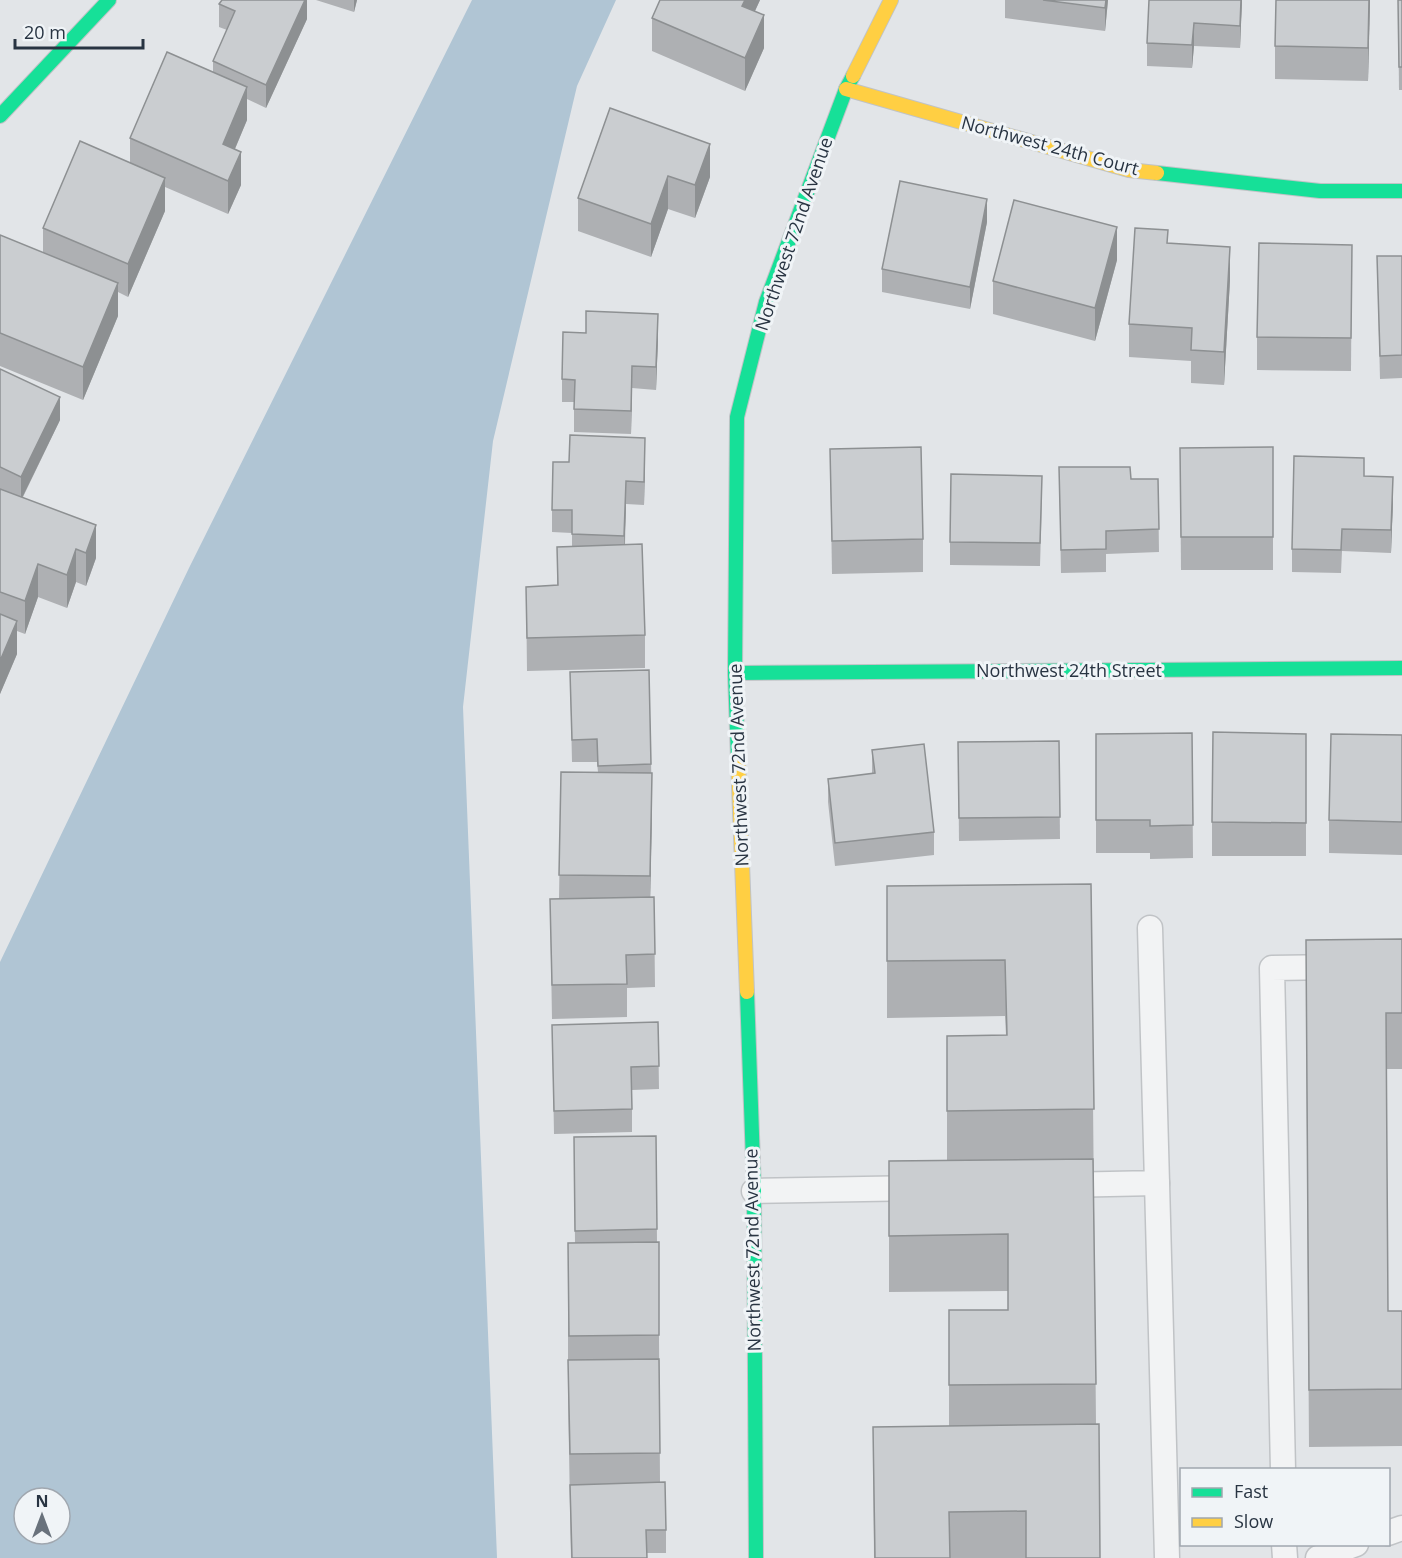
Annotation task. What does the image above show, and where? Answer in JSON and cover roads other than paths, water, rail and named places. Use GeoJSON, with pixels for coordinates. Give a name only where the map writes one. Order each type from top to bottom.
{"type":"FeatureCollection","features":[{"type":"Feature","properties":{"kind":"street"},"geometry":{"type":"LineString","coordinates":[[0,116],[109,0]]}},
{"type":"Feature","properties":{"kind":"street","name":"Northwest 72nd Avenue"},"geometry":{"type":"LineString","coordinates":[[756,1558],[754,1191],[735,674],[736,417],[766,302],[846,88],[891,0]]}},
{"type":"Feature","properties":{"kind":"street","name":"Northwest 24th Court"},"geometry":{"type":"LineString","coordinates":[[846,88],[1129,170],[1320,191],[1402,190]]}},
{"type":"Feature","properties":{"kind":"street","name":"Northwest 24th Street"},"geometry":{"type":"LineString","coordinates":[[735,674],[1402,668]]}},
{"type":"Feature","properties":{"kind":"lane"},"geometry":{"type":"LineString","coordinates":[[1150,927],[1167,1558]]}},
{"type":"Feature","properties":{"kind":"lane"},"geometry":{"type":"LineString","coordinates":[[1283,1468],[1272,968],[1402,966]]}},
{"type":"Feature","properties":{"kind":"lane"},"geometry":{"type":"LineString","coordinates":[[1038,1185],[1157,1183]]}},
{"type":"Feature","properties":{"kind":"lane"},"geometry":{"type":"LineString","coordinates":[[754,1191],[943,1187]]}},
{"type":"Feature","properties":{"kind":"lane"},"geometry":{"type":"LineString","coordinates":[[1318,1558],[1353,1546]]}},
{"type":"Feature","properties":{"kind":"water"},"geometry":{"type":"Polygon","coordinates":[[[472,0],[616,0],[577,86],[493,441],[463,707],[497,1558],[0,1558],[0,962],[189,568],[472,0]]]}}]}
